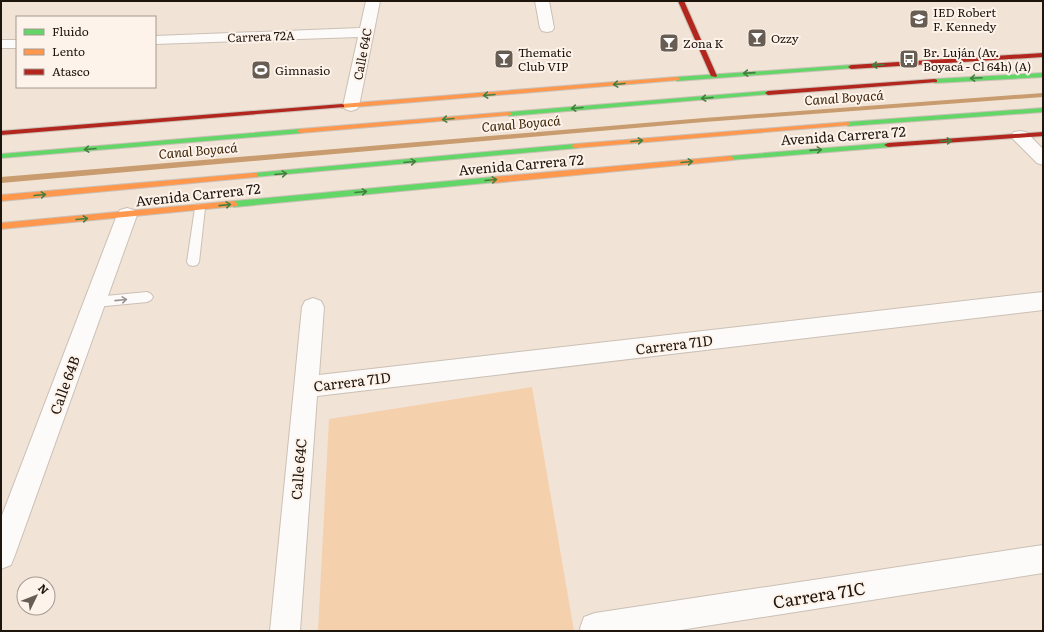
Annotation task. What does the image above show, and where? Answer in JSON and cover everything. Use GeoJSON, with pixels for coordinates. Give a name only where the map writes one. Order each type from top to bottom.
{"type":"FeatureCollection","features":[{"type":"Feature","properties":{"kind":"main road"},"geometry":{"type":"LineString","coordinates":[[681,1],[714,76]]}},
{"type":"Feature","properties":{"kind":"main road"},"geometry":{"type":"LineString","coordinates":[[1,133],[206,118],[714,76],[1043,55]]}},
{"type":"Feature","properties":{"kind":"main road"},"geometry":{"type":"LineString","coordinates":[[1006,57],[1043,65]]}},
{"type":"Feature","properties":{"kind":"main road"},"geometry":{"type":"LineString","coordinates":[[1,156],[850,86],[1043,75]]}},
{"type":"Feature","properties":{"kind":"main road","name":"Avenida Carrera 72"},"geometry":{"type":"LineString","coordinates":[[1,198],[611,143],[1043,110]]}},
{"type":"Feature","properties":{"kind":"main road"},"geometry":{"type":"LineString","coordinates":[[178,128],[206,118]]}},
{"type":"Feature","properties":{"kind":"main road"},"geometry":{"type":"LineString","coordinates":[[129,146],[164,133]]}},
{"type":"Feature","properties":{"kind":"main road","name":"Avenida Carrera 72"},"geometry":{"type":"LineString","coordinates":[[1,226],[790,152],[1043,134]]}},
{"type":"Feature","properties":{"kind":"main road"},"geometry":{"type":"LineString","coordinates":[[598,152],[611,143]]}},
{"type":"Feature","properties":{"kind":"main road"},"geometry":{"type":"LineString","coordinates":[[564,174],[584,161]]}},
{"type":"Feature","properties":{"kind":"street","name":"Calle 64C"},"geometry":{"type":"LineString","coordinates":[[351,106],[373,1]]}},
{"type":"Feature","properties":{"kind":"street"},"geometry":{"type":"LineString","coordinates":[[542,1],[547,28]]}},
{"type":"Feature","properties":{"kind":"street","name":"Carrera 72A"},"geometry":{"type":"LineString","coordinates":[[156,40],[366,32]]}},
{"type":"Feature","properties":{"kind":"street"},"geometry":{"type":"LineString","coordinates":[[1,44],[16,44]]}},
{"type":"Feature","properties":{"kind":"street"},"geometry":{"type":"LineString","coordinates":[[1020,136],[1043,159]]}},
{"type":"Feature","properties":{"kind":"street","name":"Calle 64B"},"geometry":{"type":"LineString","coordinates":[[1,553],[127,215]]}},
{"type":"Feature","properties":{"kind":"street","name":"Carrera 71D"},"geometry":{"type":"LineString","coordinates":[[305,387],[1043,301]]}},
{"type":"Feature","properties":{"kind":"street","name":"Calle 64C"},"geometry":{"type":"LineString","coordinates":[[285,631],[313,307]]}},
{"type":"Feature","properties":{"kind":"street","name":"Carrera 71C"},"geometry":{"type":"LineString","coordinates":[[596,630],[1043,559]]}},
{"type":"Feature","properties":{"kind":"lane"},"geometry":{"type":"LineString","coordinates":[[193,262],[200,208]]}},
{"type":"Feature","properties":{"kind":"lane"},"geometry":{"type":"LineString","coordinates":[[95,302],[147,297]]}},
{"type":"Feature","properties":{"kind":"shaded area"},"geometry":{"type":"Polygon","coordinates":[[[532,387],[574,631],[318,631],[329,419],[532,387]]]}},
{"type":"Feature","properties":{"kind":"waterway","name":"Canal Boyacá"},"geometry":{"type":"LineString","coordinates":[[1,180],[704,120],[1043,95]]}},
{"type":"Feature","properties":{"kind":"traffic: fast"},"geometry":{"type":"LineString","coordinates":[[677,79],[851,67]]}},
{"type":"Feature","properties":{"kind":"traffic: fast"},"geometry":{"type":"LineString","coordinates":[[935,81],[1043,75]]}},
{"type":"Feature","properties":{"kind":"traffic: fast"},"geometry":{"type":"LineString","coordinates":[[509,114],[768,93]]}},
{"type":"Feature","properties":{"kind":"traffic: fast"},"geometry":{"type":"LineString","coordinates":[[848,124],[1043,110]]}},
{"type":"Feature","properties":{"kind":"traffic: fast"},"geometry":{"type":"LineString","coordinates":[[1,156],[300,131]]}},
{"type":"Feature","properties":{"kind":"traffic: fast"},"geometry":{"type":"LineString","coordinates":[[730,158],[888,145]]}},
{"type":"Feature","properties":{"kind":"traffic: fast"},"geometry":{"type":"LineString","coordinates":[[254,175],[575,146]]}},
{"type":"Feature","properties":{"kind":"traffic: fast"},"geometry":{"type":"LineString","coordinates":[[234,204],[493,180]]}},
{"type":"Feature","properties":{"kind":"traffic: slow"},"geometry":{"type":"LineString","coordinates":[[342,106],[677,79]]}},
{"type":"Feature","properties":{"kind":"traffic: slow"},"geometry":{"type":"LineString","coordinates":[[300,131],[509,114]]}},
{"type":"Feature","properties":{"kind":"traffic: slow"},"geometry":{"type":"LineString","coordinates":[[575,146],[848,124]]}},
{"type":"Feature","properties":{"kind":"traffic: slow"},"geometry":{"type":"LineString","coordinates":[[493,180],[730,158]]}},
{"type":"Feature","properties":{"kind":"traffic: slow"},"geometry":{"type":"LineString","coordinates":[[1,198],[254,175]]}},
{"type":"Feature","properties":{"kind":"traffic: slow"},"geometry":{"type":"LineString","coordinates":[[1,226],[234,204]]}},
{"type":"Feature","properties":{"kind":"traffic: jam"},"geometry":{"type":"LineString","coordinates":[[681,1],[714,76]]}},
{"type":"Feature","properties":{"kind":"traffic: jam"},"geometry":{"type":"LineString","coordinates":[[851,67],[1043,55]]}},
{"type":"Feature","properties":{"kind":"traffic: jam"},"geometry":{"type":"LineString","coordinates":[[768,93],[935,81]]}},
{"type":"Feature","properties":{"kind":"traffic: jam"},"geometry":{"type":"LineString","coordinates":[[1,133],[342,106]]}},
{"type":"Feature","properties":{"kind":"traffic: jam"},"geometry":{"type":"LineString","coordinates":[[888,145],[1043,134]]}},
{"type":"Feature","properties":{"kind":"place","name":"IED Robert F. Kennedy"},"geometry":{"type":"Point","coordinates":[919,19]}},
{"type":"Feature","properties":{"kind":"place","name":"Ozzy"},"geometry":{"type":"Point","coordinates":[757,38]}},
{"type":"Feature","properties":{"kind":"place","name":"Zona K"},"geometry":{"type":"Point","coordinates":[669,43]}},
{"type":"Feature","properties":{"kind":"place","name":"Thematic Club VIP"},"geometry":{"type":"Point","coordinates":[504,59]}},
{"type":"Feature","properties":{"kind":"place","name":"Br. Luján (Av. Boyacá - Cl 64h) (A)"},"geometry":{"type":"Point","coordinates":[909,59]}},
{"type":"Feature","properties":{"kind":"place","name":"Gimnasio"},"geometry":{"type":"Point","coordinates":[261,70]}}]}
